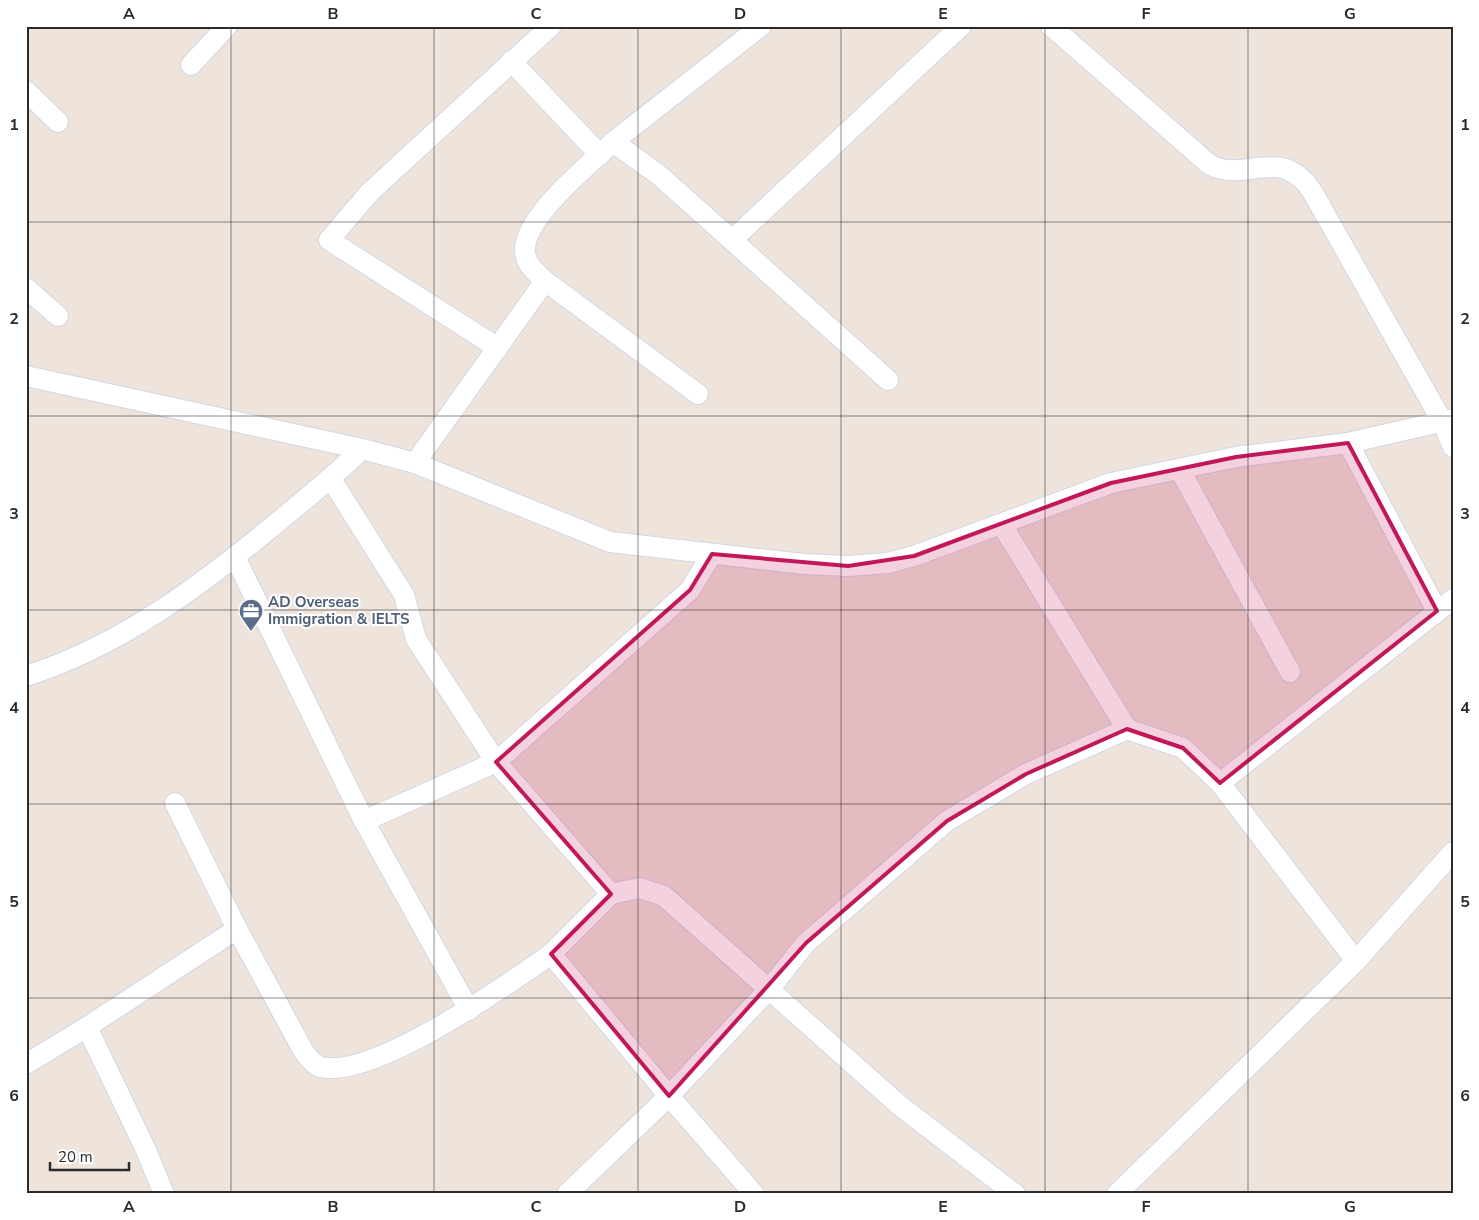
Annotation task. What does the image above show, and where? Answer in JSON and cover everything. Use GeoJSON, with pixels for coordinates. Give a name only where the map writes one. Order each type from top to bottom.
{"type":"FeatureCollection","features":[{"type":"Feature","properties":{"kind":"street"},"geometry":{"type":"LineString","coordinates":[[191,65],[228,26]]}},
{"type":"Feature","properties":{"kind":"street"},"geometry":{"type":"LineString","coordinates":[[498,348],[329,240],[370,192],[551,26]]}},
{"type":"Feature","properties":{"kind":"street"},"geometry":{"type":"LineString","coordinates":[[698,394],[545,281],[530,267],[525,244],[536,219],[545,208],[607,149],[760,26]]}},
{"type":"Feature","properties":{"kind":"street"},"geometry":{"type":"LineString","coordinates":[[732,240],[961,26]]}},
{"type":"Feature","properties":{"kind":"street"},"geometry":{"type":"LineString","coordinates":[[1058,28],[1210,165],[1235,172],[1279,166],[1294,172],[1306,182],[1322,206],[1447,420],[1453,447]]}},
{"type":"Feature","properties":{"kind":"street"},"geometry":{"type":"LineString","coordinates":[[511,62],[607,149],[659,176],[888,380]]}},
{"type":"Feature","properties":{"kind":"street"},"geometry":{"type":"LineString","coordinates":[[26,91],[58,122]]}},
{"type":"Feature","properties":{"kind":"street"},"geometry":{"type":"LineString","coordinates":[[415,463],[545,281]]}},
{"type":"Feature","properties":{"kind":"street"},"geometry":{"type":"LineString","coordinates":[[26,288],[58,316]]}},
{"type":"Feature","properties":{"kind":"street"},"geometry":{"type":"LineString","coordinates":[[26,376],[362,449],[415,463],[610,542],[804,564],[848,566],[888,563],[914,556],[1002,525],[1111,483],[1236,457],[1348,443],[1447,420]]}},
{"type":"Feature","properties":{"kind":"street"},"geometry":{"type":"LineString","coordinates":[[1220,783],[1445,605],[1348,443]]}},
{"type":"Feature","properties":{"kind":"street"},"geometry":{"type":"LineString","coordinates":[[26,676],[56,667],[126,632],[188,592],[235,557],[331,479],[362,449]]}},
{"type":"Feature","properties":{"kind":"street"},"geometry":{"type":"LineString","coordinates":[[1180,470],[1290,672]]}},
{"type":"Feature","properties":{"kind":"street"},"geometry":{"type":"LineString","coordinates":[[331,479],[404,595],[416,639],[496,762],[611,894]]}},
{"type":"Feature","properties":{"kind":"street"},"geometry":{"type":"LineString","coordinates":[[1002,525],[1127,729],[1183,748],[1220,783],[1356,961]]}},
{"type":"Feature","properties":{"kind":"street"},"geometry":{"type":"LineString","coordinates":[[364,821],[496,762],[690,590],[712,554]]}},
{"type":"Feature","properties":{"kind":"street"},"geometry":{"type":"LineString","coordinates":[[235,557],[364,821],[469,1010]]}},
{"type":"Feature","properties":{"kind":"street"},"geometry":{"type":"LineString","coordinates":[[567,1194],[669,1096],[770,988],[806,943],[947,821],[1026,774],[1127,729]]}},
{"type":"Feature","properties":{"kind":"street"},"geometry":{"type":"LineString","coordinates":[[175,803],[238,929],[304,1052],[318,1067],[334,1069],[351,1067],[376,1058],[469,1010],[551,954],[611,894],[640,888],[664,896],[770,988],[899,1106],[1015,1194]]}},
{"type":"Feature","properties":{"kind":"street"},"geometry":{"type":"LineString","coordinates":[[1118,1194],[1356,961],[1453,852]]}},
{"type":"Feature","properties":{"kind":"street"},"geometry":{"type":"LineString","coordinates":[[26,1064],[87,1027],[238,929]]}},
{"type":"Feature","properties":{"kind":"street"},"geometry":{"type":"LineString","coordinates":[[551,954],[669,1096],[754,1194]]}},
{"type":"Feature","properties":{"kind":"street"},"geometry":{"type":"LineString","coordinates":[[87,1027],[145,1148],[164,1194]]}},
{"type":"Feature","properties":{"kind":"highlighted area"},"geometry":{"type":"Polygon","coordinates":[[[1348,443],[1437,611],[1220,783],[1183,748],[1127,729],[1026,774],[947,821],[806,943],[669,1096],[551,954],[611,894],[496,762],[690,590],[712,554],[848,566],[914,556],[1111,483],[1236,457],[1348,443]]]}},
{"type":"Feature","properties":{"kind":"place","name":"AD Overseas Immigration & IELTS"},"geometry":{"type":"Point","coordinates":[251,632]}}]}
